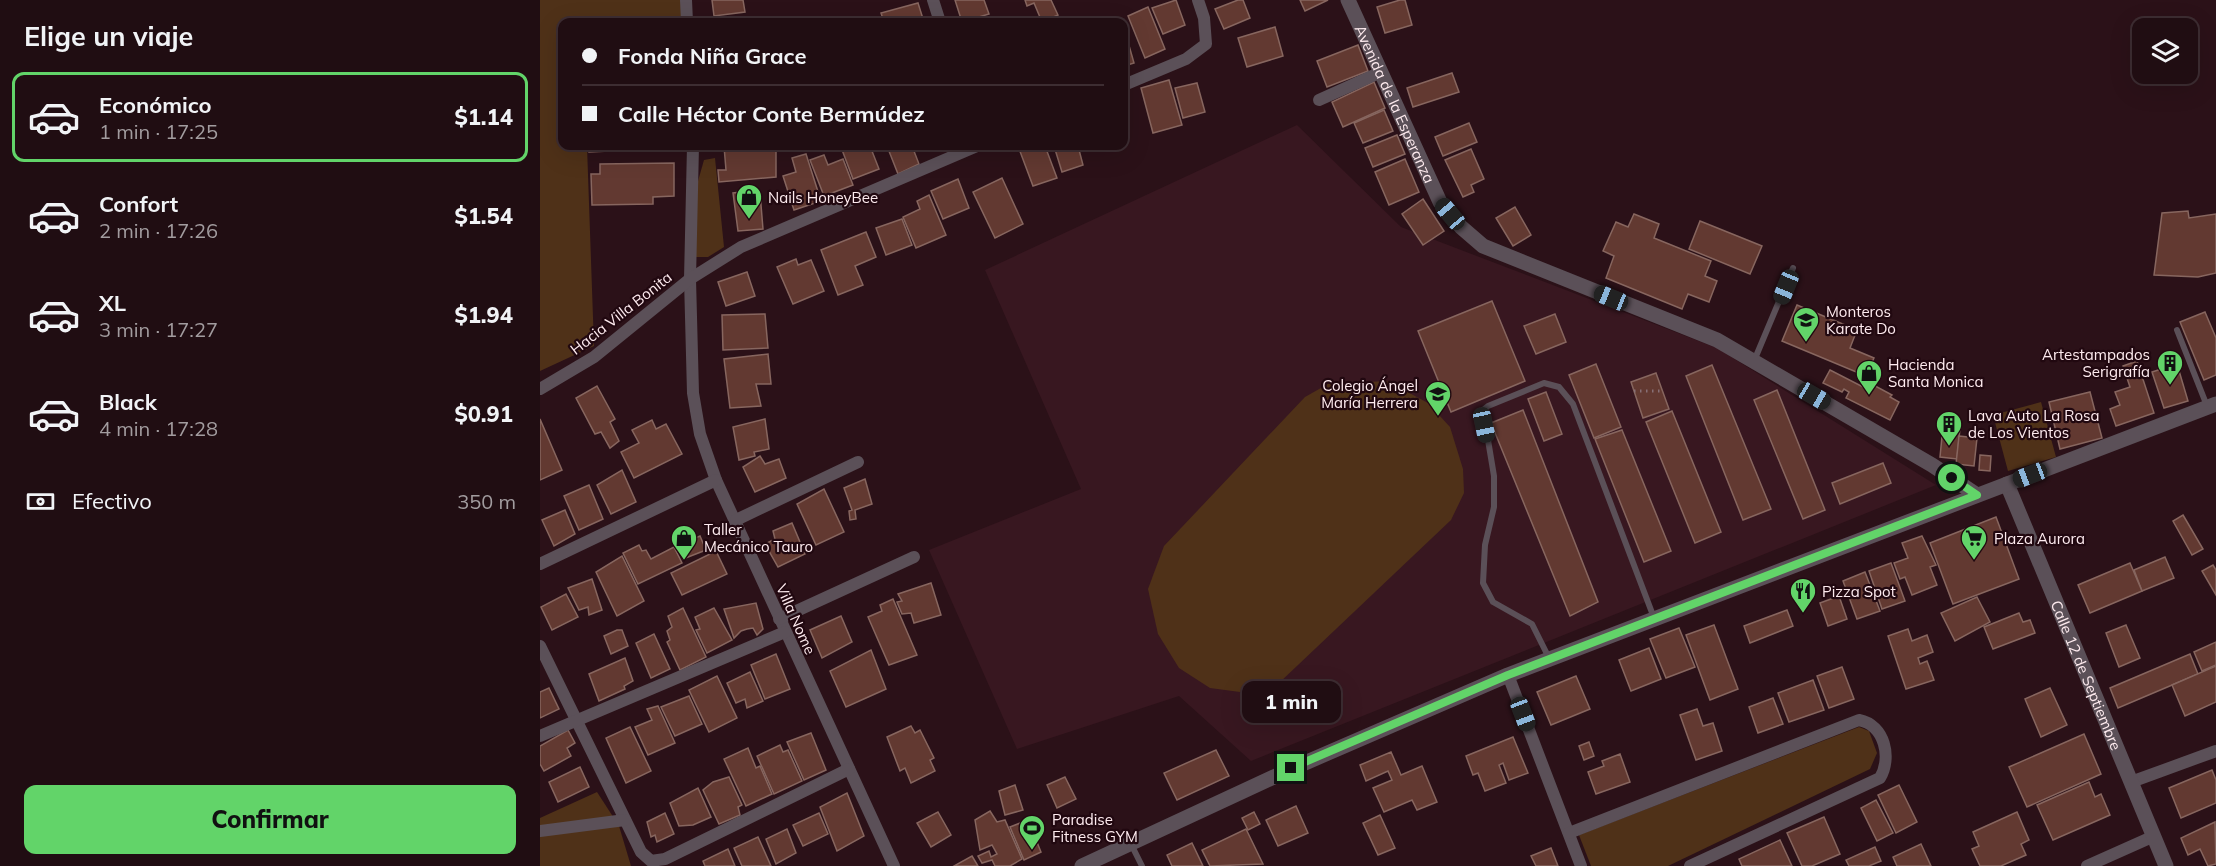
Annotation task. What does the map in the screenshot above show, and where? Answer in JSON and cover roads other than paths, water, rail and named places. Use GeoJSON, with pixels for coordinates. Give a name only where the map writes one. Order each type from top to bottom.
{"type":"FeatureCollection","features":[{"type":"Feature","properties":{"kind":"street"},"geometry":{"type":"LineString","coordinates":[[686,0],[687,18]]}},
{"type":"Feature","properties":{"kind":"street"},"geometry":{"type":"LineString","coordinates":[[933,0],[939,18]]}},
{"type":"Feature","properties":{"kind":"street"},"geometry":{"type":"LineString","coordinates":[[1128,83],[1186,59],[1206,44],[1204,18],[1198,0]]}},
{"type":"Feature","properties":{"kind":"street","name":"Avenida de la Esperanza"},"geometry":{"type":"LineString","coordinates":[[1348,0],[1440,202],[1461,227],[1483,246],[1718,340],[1932,465],[1977,495]]}},
{"type":"Feature","properties":{"kind":"street"},"geometry":{"type":"LineString","coordinates":[[1319,100],[1381,72]]}},
{"type":"Feature","properties":{"kind":"street","name":"Villa Nome"},"geometry":{"type":"LineString","coordinates":[[693,150],[690,279],[693,393],[700,435],[716,480],[894,866]]}},
{"type":"Feature","properties":{"kind":"street","name":"Hacia Villa Bonita"},"geometry":{"type":"LineString","coordinates":[[540,389],[594,357],[690,279],[741,247],[968,150]]}},
{"type":"Feature","properties":{"kind":"street"},"geometry":{"type":"LineString","coordinates":[[1082,866],[1291,768],[1508,675],[2212,405]]}},
{"type":"Feature","properties":{"kind":"street"},"geometry":{"type":"LineString","coordinates":[[736,520],[858,462]]}},
{"type":"Feature","properties":{"kind":"street"},"geometry":{"type":"LineString","coordinates":[[540,564],[716,480]]}},
{"type":"Feature","properties":{"kind":"street","name":"Calle 12 de Septiembre"},"geometry":{"type":"LineString","coordinates":[[2007,484],[2166,866]]}},
{"type":"Feature","properties":{"kind":"street"},"geometry":{"type":"LineString","coordinates":[[779,619],[914,557]]}},
{"type":"Feature","properties":{"kind":"street"},"geometry":{"type":"LineString","coordinates":[[540,736],[575,719],[785,632]]}},
{"type":"Feature","properties":{"kind":"street"},"geometry":{"type":"LineString","coordinates":[[540,646],[641,852],[651,861],[665,859],[849,769]]}},
{"type":"Feature","properties":{"kind":"street"},"geometry":{"type":"LineString","coordinates":[[1508,675],[1581,866]]}},
{"type":"Feature","properties":{"kind":"street"},"geometry":{"type":"LineString","coordinates":[[1569,833],[1859,720],[1870,723],[1877,730],[1886,756],[1880,778],[1690,866]]}},
{"type":"Feature","properties":{"kind":"street"},"geometry":{"type":"LineString","coordinates":[[2131,782],[2216,751]]}},
{"type":"Feature","properties":{"kind":"street"},"geometry":{"type":"LineString","coordinates":[[540,831],[625,820]]}},
{"type":"Feature","properties":{"kind":"street"},"geometry":{"type":"LineString","coordinates":[[2087,866],[2152,837]]}},
{"type":"Feature","properties":{"kind":"lane"},"geometry":{"type":"LineString","coordinates":[[1754,362],[1793,268]]}},
{"type":"Feature","properties":{"kind":"lane"},"geometry":{"type":"LineString","coordinates":[[2177,330],[2212,405]]}},
{"type":"Feature","properties":{"kind":"lane"},"geometry":{"type":"LineString","coordinates":[[1550,659],[1533,624],[1501,608],[1487,594],[1482,570],[1494,507],[1494,476],[1483,410],[1488,405],[1544,383],[1559,387],[1573,404],[1655,619]]}},
{"type":"Feature","properties":{"kind":"lane"},"geometry":{"type":"LineString","coordinates":[[1131,843],[1142,866]]}},
{"type":"Feature","properties":{"kind":"place","name":"Nails HoneyBee"},"geometry":{"type":"Point","coordinates":[749,220]}},
{"type":"Feature","properties":{"kind":"place","name":"Monteros Karate Do"},"geometry":{"type":"Point","coordinates":[1806,343]}},
{"type":"Feature","properties":{"kind":"place","name":"Artestampados Serigrafía"},"geometry":{"type":"Point","coordinates":[2170,386]}},
{"type":"Feature","properties":{"kind":"place","name":"Hacienda Santa Monica"},"geometry":{"type":"Point","coordinates":[1869,396]}},
{"type":"Feature","properties":{"kind":"place","name":"Colegio Ángel María Herrera"},"geometry":{"type":"Point","coordinates":[1438,417]}},
{"type":"Feature","properties":{"kind":"place","name":"Lava Auto La Rosa de Los Vientos"},"geometry":{"type":"Point","coordinates":[1949,447]}},
{"type":"Feature","properties":{"kind":"place","name":"Taller Mecánico Tauro"},"geometry":{"type":"Point","coordinates":[684,561]}},
{"type":"Feature","properties":{"kind":"place","name":"Plaza Aurora"},"geometry":{"type":"Point","coordinates":[1974,561]}},
{"type":"Feature","properties":{"kind":"place","name":"Pizza Spot"},"geometry":{"type":"Point","coordinates":[1803,614]}},
{"type":"Feature","properties":{"kind":"place","name":"Paradise Fitness GYM"},"geometry":{"type":"Point","coordinates":[1032,851]}}]}
